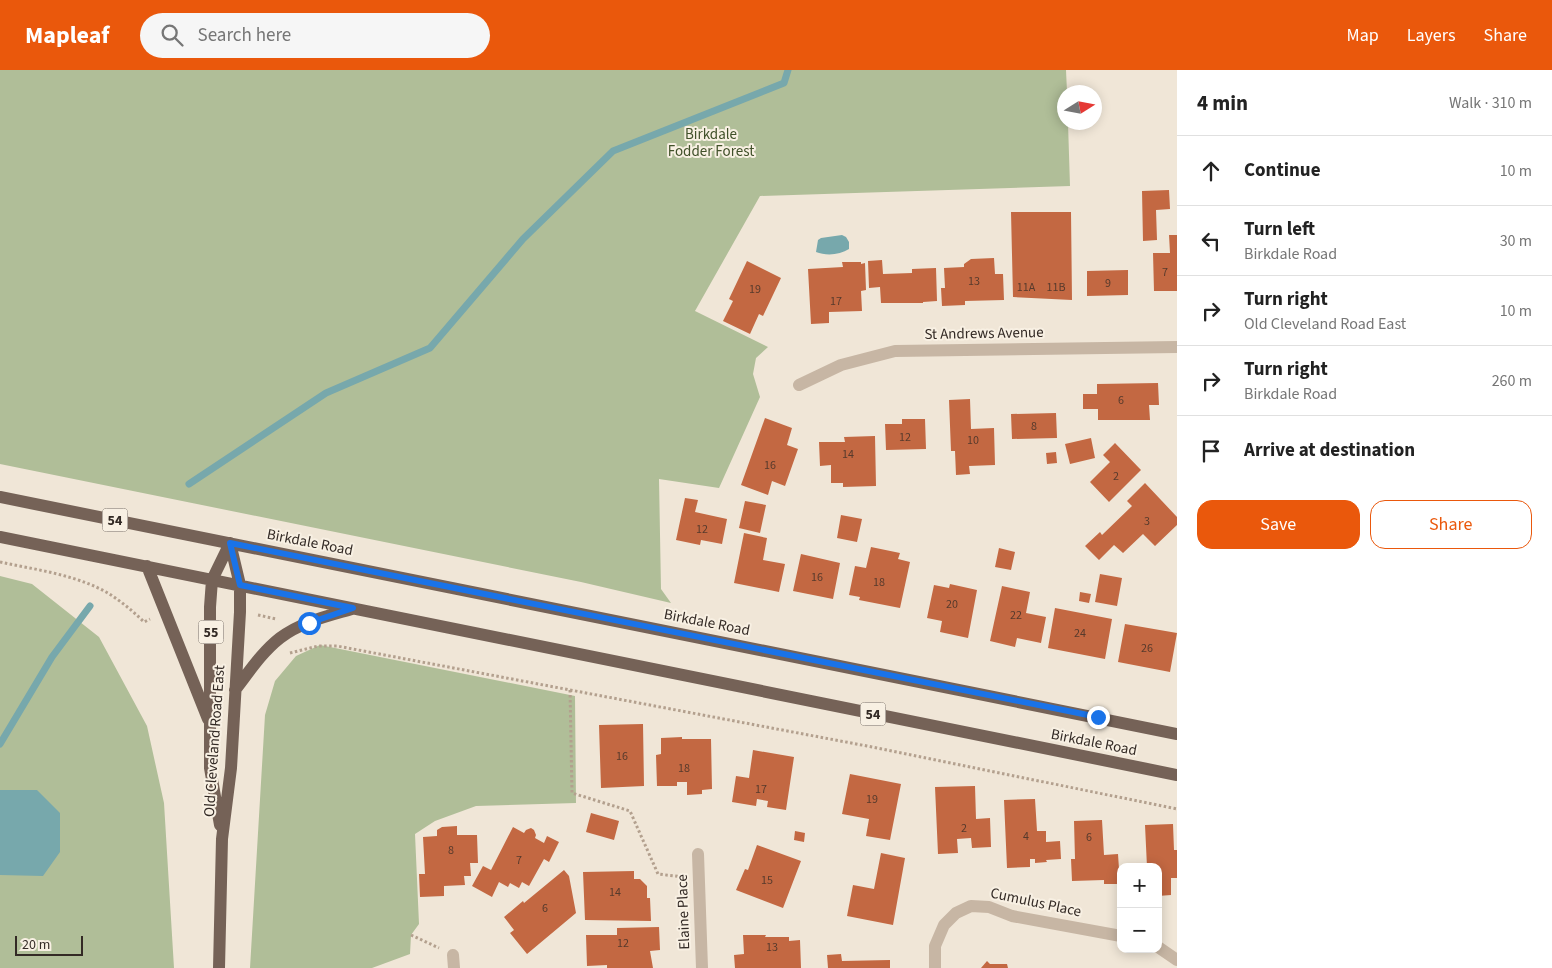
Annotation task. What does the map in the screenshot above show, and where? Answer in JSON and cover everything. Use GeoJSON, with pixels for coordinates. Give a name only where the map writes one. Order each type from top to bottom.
{"type":"FeatureCollection","features":[{"type":"Feature","properties":{"kind":"main road","name":"54"},"geometry":{"type":"LineString","coordinates":[[0,496],[230,543]]}},
{"type":"Feature","properties":{"kind":"main road","name":"54"},"geometry":{"type":"LineString","coordinates":[[0,536],[240,585]]}},
{"type":"Feature","properties":{"kind":"main road","name":"Old Cleveland Road East"},"geometry":{"type":"LineString","coordinates":[[222,839],[210,768],[210,607],[212,580],[230,543]]}},
{"type":"Feature","properties":{"kind":"main road","name":"Old Cleveland Road East"},"geometry":{"type":"LineString","coordinates":[[219,968],[222,839],[231,768],[240,612],[240,585],[230,543]]}},
{"type":"Feature","properties":{"kind":"main road","name":"Birkdale Road"},"geometry":{"type":"LineString","coordinates":[[230,543],[1177,734]]}},
{"type":"Feature","properties":{"kind":"main road"},"geometry":{"type":"LineString","coordinates":[[147,566],[211,725]]}},
{"type":"Feature","properties":{"kind":"main road","name":"Birkdale Road"},"geometry":{"type":"LineString","coordinates":[[240,585],[1177,775]]}},
{"type":"Feature","properties":{"kind":"main road"},"geometry":{"type":"LineString","coordinates":[[235,690],[260,658],[281,637],[309,623],[353,608]]}},
{"type":"Feature","properties":{"kind":"street","name":"St Andrews Avenue"},"geometry":{"type":"LineString","coordinates":[[798,385],[841,365],[895,351],[1177,347]]}},
{"type":"Feature","properties":{"kind":"street","name":"Elaine Place"},"geometry":{"type":"LineString","coordinates":[[698,854],[702,968]]}},
{"type":"Feature","properties":{"kind":"street","name":"Cumulus Place"},"geometry":{"type":"LineString","coordinates":[[935,968],[935,946],[944,925],[956,913],[971,906],[989,908],[1012,916],[1117,935]]}},
{"type":"Feature","properties":{"kind":"street"},"geometry":{"type":"LineString","coordinates":[[1162,950],[1177,960]]}},
{"type":"Feature","properties":{"kind":"path"},"geometry":{"type":"LineString","coordinates":[[0,562],[82,581],[110,594],[144,622],[155,617]]}},
{"type":"Feature","properties":{"kind":"path"},"geometry":{"type":"LineString","coordinates":[[258,615],[276,619]]}},
{"type":"Feature","properties":{"kind":"path"},"geometry":{"type":"LineString","coordinates":[[287,649],[290,654],[318,646],[338,646],[904,754],[1177,809]]}},
{"type":"Feature","properties":{"kind":"path"},"geometry":{"type":"LineString","coordinates":[[570,690],[572,793],[630,811],[658,874],[699,877]]}},
{"type":"Feature","properties":{"kind":"path"},"geometry":{"type":"LineString","coordinates":[[411,935],[453,962]]}},
{"type":"Feature","properties":{"kind":"green space","name":"Birkdale Fodder Forest"},"geometry":{"type":"Polygon","coordinates":[[[0,70],[1066,70],[1067,85],[1057,85],[1057,130],[1068,130],[1070,186],[760,196],[695,311],[768,347],[756,358],[753,374],[760,397],[719,488],[659,479],[661,589],[671,603],[581,582],[0,464],[0,70]]]}},
{"type":"Feature","properties":{"kind":"green space"},"geometry":{"type":"Polygon","coordinates":[[[0,576],[32,584],[99,637],[147,726],[164,803],[174,968],[0,968],[0,576]]]}},
{"type":"Feature","properties":{"kind":"green space"},"geometry":{"type":"Polygon","coordinates":[[[320,645],[575,696],[576,803],[476,806],[435,821],[415,834],[419,924],[411,935],[410,954],[372,968],[250,968],[265,715],[275,681],[296,656],[320,645]]]}},
{"type":"Feature","properties":{"kind":"water"},"geometry":{"type":"Polygon","coordinates":[[[842,235],[849,242],[849,249],[833,254],[816,252],[818,240],[821,238],[842,235]]]}},
{"type":"Feature","properties":{"kind":"water"},"geometry":{"type":"Polygon","coordinates":[[[0,790],[37,790],[60,813],[60,852],[43,876],[0,875],[0,790]]]}},
{"type":"Feature","properties":{"kind":"building"},"geometry":{"type":"Polygon","coordinates":[[[1169,190],[1170,209],[1156,210],[1157,240],[1143,241],[1142,191],[1169,190]]]}},
{"type":"Feature","properties":{"kind":"building"},"geometry":{"type":"Polygon","coordinates":[[[1011,212],[1071,212],[1072,300],[1013,297],[1011,212]]]}},
{"type":"Feature","properties":{"kind":"building"},"geometry":{"type":"Polygon","coordinates":[[[1169,235],[1177,235],[1177,291],[1154,291],[1153,253],[1170,253],[1169,235]]]}},
{"type":"Feature","properties":{"kind":"building"},"geometry":{"type":"Polygon","coordinates":[[[994,258],[995,274],[1003,274],[1004,300],[965,301],[965,305],[942,306],[941,288],[945,288],[944,268],[964,267],[964,264],[971,259],[994,258]]]}},
{"type":"Feature","properties":{"kind":"building"},"geometry":{"type":"Polygon","coordinates":[[[882,260],[883,274],[912,273],[912,269],[936,268],[937,301],[881,303],[880,287],[869,288],[868,261],[882,260]]]}},
{"type":"Feature","properties":{"kind":"building"},"geometry":{"type":"Polygon","coordinates":[[[747,261],[781,278],[763,316],[759,314],[750,334],[723,321],[733,301],[729,299],[747,261]]]}},
{"type":"Feature","properties":{"kind":"building"},"geometry":{"type":"Polygon","coordinates":[[[842,262],[865,263],[866,290],[861,291],[862,311],[829,312],[829,323],[811,324],[808,269],[843,267],[842,262]]]}},
{"type":"Feature","properties":{"kind":"building"},"geometry":{"type":"Polygon","coordinates":[[[1128,270],[1128,295],[1087,296],[1087,271],[1128,270]]]}},
{"type":"Feature","properties":{"kind":"building"},"geometry":{"type":"Polygon","coordinates":[[[1158,383],[1159,405],[1149,405],[1150,420],[1098,420],[1098,409],[1083,409],[1083,394],[1097,394],[1097,384],[1158,383]]]}},
{"type":"Feature","properties":{"kind":"building"},"geometry":{"type":"Polygon","coordinates":[[[970,399],[971,429],[994,428],[995,465],[969,466],[970,474],[956,475],[955,451],[951,451],[949,400],[970,399]]]}},
{"type":"Feature","properties":{"kind":"building"},"geometry":{"type":"Polygon","coordinates":[[[1056,413],[1057,438],[1012,439],[1011,414],[1056,413]]]}},
{"type":"Feature","properties":{"kind":"building"},"geometry":{"type":"Polygon","coordinates":[[[765,418],[792,428],[787,445],[798,449],[785,486],[772,481],[768,495],[741,485],[765,418]]]}},
{"type":"Feature","properties":{"kind":"building"},"geometry":{"type":"Polygon","coordinates":[[[902,419],[925,419],[926,449],[886,450],[885,424],[902,424],[902,419]]]}},
{"type":"Feature","properties":{"kind":"building"},"geometry":{"type":"Polygon","coordinates":[[[875,436],[876,486],[843,487],[843,483],[831,483],[831,465],[820,466],[819,442],[845,442],[844,437],[875,436]]]}},
{"type":"Feature","properties":{"kind":"building"},"geometry":{"type":"Polygon","coordinates":[[[1091,438],[1095,458],[1070,464],[1065,444],[1091,438]]]}},
{"type":"Feature","properties":{"kind":"building"},"geometry":{"type":"Polygon","coordinates":[[[1115,443],[1141,470],[1109,502],[1090,482],[1110,462],[1103,455],[1115,443]]]}},
{"type":"Feature","properties":{"kind":"building"},"geometry":{"type":"Polygon","coordinates":[[[1056,452],[1057,463],[1047,464],[1046,453],[1056,452]]]}},
{"type":"Feature","properties":{"kind":"building"},"geometry":{"type":"Polygon","coordinates":[[[1145,483],[1177,517],[1177,525],[1155,546],[1143,534],[1123,553],[1114,545],[1099,560],[1085,546],[1100,532],[1102,535],[1132,506],[1127,501],[1145,483]]]}},
{"type":"Feature","properties":{"kind":"building"},"geometry":{"type":"Polygon","coordinates":[[[685,498],[698,500],[695,512],[727,519],[722,544],[701,540],[700,545],[676,540],[685,498]]]}},
{"type":"Feature","properties":{"kind":"building"},"geometry":{"type":"Polygon","coordinates":[[[745,501],[766,505],[760,533],[739,528],[745,501]]]}},
{"type":"Feature","properties":{"kind":"building"},"geometry":{"type":"Polygon","coordinates":[[[841,515],[862,519],[857,542],[837,538],[841,515]]]}},
{"type":"Feature","properties":{"kind":"building"},"geometry":{"type":"Polygon","coordinates":[[[744,533],[767,538],[763,560],[785,564],[779,592],[734,583],[744,533]]]}},
{"type":"Feature","properties":{"kind":"building"},"geometry":{"type":"Polygon","coordinates":[[[871,547],[900,553],[898,559],[910,562],[900,608],[859,600],[860,597],[849,595],[855,566],[866,568],[871,547]]]}},
{"type":"Feature","properties":{"kind":"building"},"geometry":{"type":"Polygon","coordinates":[[[999,548],[1015,552],[1011,570],[995,567],[999,548]]]}},
{"type":"Feature","properties":{"kind":"building"},"geometry":{"type":"Polygon","coordinates":[[[801,554],[840,563],[833,599],[793,591],[801,554]]]}},
{"type":"Feature","properties":{"kind":"building"},"geometry":{"type":"Polygon","coordinates":[[[1100,574],[1122,578],[1117,606],[1095,602],[1100,574]]]}},
{"type":"Feature","properties":{"kind":"building"},"geometry":{"type":"Polygon","coordinates":[[[950,584],[977,590],[968,638],[940,632],[942,621],[927,618],[934,585],[949,588],[950,584]]]}},
{"type":"Feature","properties":{"kind":"building"},"geometry":{"type":"Polygon","coordinates":[[[1002,586],[1030,592],[1026,613],[1046,617],[1041,643],[1017,638],[1015,647],[990,641],[1002,586]]]}},
{"type":"Feature","properties":{"kind":"building"},"geometry":{"type":"Polygon","coordinates":[[[1080,592],[1091,594],[1089,603],[1079,601],[1080,592]]]}},
{"type":"Feature","properties":{"kind":"building"},"geometry":{"type":"Polygon","coordinates":[[[1055,608],[1112,619],[1105,659],[1048,648],[1055,608]]]}},
{"type":"Feature","properties":{"kind":"building"},"geometry":{"type":"Polygon","coordinates":[[[1125,624],[1177,633],[1170,672],[1118,662],[1125,624]]]}},
{"type":"Feature","properties":{"kind":"building"},"geometry":{"type":"Polygon","coordinates":[[[643,724],[644,786],[601,788],[599,725],[643,724]]]}},
{"type":"Feature","properties":{"kind":"building"},"geometry":{"type":"Polygon","coordinates":[[[682,737],[682,739],[711,739],[712,789],[702,790],[702,794],[687,795],[687,782],[677,782],[677,786],[657,786],[656,755],[661,754],[661,738],[682,737]]]}},
{"type":"Feature","properties":{"kind":"building"},"geometry":{"type":"Polygon","coordinates":[[[753,750],[794,757],[786,810],[767,807],[768,801],[757,799],[756,806],[732,802],[736,776],[749,778],[753,750]]]}},
{"type":"Feature","properties":{"kind":"building"},"geometry":{"type":"Polygon","coordinates":[[[850,774],[901,784],[890,840],[866,836],[869,819],[842,814],[850,774]]]}},
{"type":"Feature","properties":{"kind":"building"},"geometry":{"type":"Polygon","coordinates":[[[975,786],[976,819],[990,818],[991,847],[972,848],[971,838],[957,839],[958,853],[938,854],[935,787],[975,786]]]}},
{"type":"Feature","properties":{"kind":"building"},"geometry":{"type":"Polygon","coordinates":[[[1035,799],[1037,831],[1046,831],[1046,842],[1060,841],[1061,859],[1035,863],[1035,859],[1030,859],[1030,867],[1007,868],[1004,800],[1035,799]]]}},
{"type":"Feature","properties":{"kind":"building"},"geometry":{"type":"Polygon","coordinates":[[[591,813],[619,821],[614,840],[586,832],[591,813]]]}},
{"type":"Feature","properties":{"kind":"building"},"geometry":{"type":"Polygon","coordinates":[[[1102,820],[1104,855],[1118,854],[1117,884],[1104,884],[1104,880],[1072,881],[1071,859],[1075,859],[1074,821],[1102,820]]]}},
{"type":"Feature","properties":{"kind":"building"},"geometry":{"type":"Polygon","coordinates":[[[1173,824],[1174,850],[1177,850],[1177,878],[1171,878],[1171,895],[1162,896],[1162,863],[1147,863],[1145,825],[1173,824]]]}},
{"type":"Feature","properties":{"kind":"building"},"geometry":{"type":"Polygon","coordinates":[[[457,826],[457,835],[477,835],[478,863],[470,863],[471,876],[464,876],[465,885],[444,886],[444,896],[420,897],[419,874],[425,874],[423,837],[437,836],[437,830],[442,827],[457,826]]]}},
{"type":"Feature","properties":{"kind":"building"},"geometry":{"type":"Polygon","coordinates":[[[513,827],[524,833],[531,828],[536,835],[535,838],[544,843],[547,836],[559,842],[549,862],[544,859],[529,886],[522,882],[519,888],[510,883],[508,887],[499,882],[492,897],[472,886],[483,866],[491,870],[513,827]]]}},
{"type":"Feature","properties":{"kind":"building"},"geometry":{"type":"Polygon","coordinates":[[[795,831],[805,833],[804,842],[794,840],[795,831]]]}},
{"type":"Feature","properties":{"kind":"building"},"geometry":{"type":"Polygon","coordinates":[[[757,845],[801,861],[783,908],[736,890],[745,869],[748,870],[757,845]]]}},
{"type":"Feature","properties":{"kind":"building"},"geometry":{"type":"Polygon","coordinates":[[[881,853],[905,858],[893,925],[847,916],[853,885],[874,889],[881,853]]]}},
{"type":"Feature","properties":{"kind":"building"},"geometry":{"type":"Polygon","coordinates":[[[564,870],[569,876],[576,913],[527,954],[510,933],[514,930],[504,917],[564,870]]]}},
{"type":"Feature","properties":{"kind":"building"},"geometry":{"type":"Polygon","coordinates":[[[634,871],[634,879],[640,879],[647,886],[647,898],[650,898],[651,921],[585,920],[583,872],[634,871]]]}},
{"type":"Feature","properties":{"kind":"building"},"geometry":{"type":"Polygon","coordinates":[[[659,927],[660,950],[650,951],[653,968],[607,968],[607,965],[587,966],[586,935],[617,935],[617,928],[659,927]]]}},
{"type":"Feature","properties":{"kind":"building"},"geometry":{"type":"Polygon","coordinates":[[[743,935],[789,937],[789,941],[800,940],[801,968],[735,968],[734,955],[744,954],[743,935]]]}},
{"type":"Feature","properties":{"kind":"building"},"geometry":{"type":"Polygon","coordinates":[[[841,954],[842,961],[890,960],[890,968],[828,968],[827,955],[841,954]]]}},
{"type":"Feature","properties":{"kind":"building"},"geometry":{"type":"Polygon","coordinates":[[[987,961],[990,964],[1007,964],[1008,968],[981,968],[987,961]]]}},
{"type":"Feature","properties":{"kind":"waterway"},"geometry":{"type":"LineString","coordinates":[[189,484],[326,393],[430,348],[523,239],[613,151],[784,83],[788,70]]}},
{"type":"Feature","properties":{"kind":"waterway"},"geometry":{"type":"LineString","coordinates":[[0,744],[52,657],[90,606]]}},
{"type":"Feature","properties":{"kind":"route"},"geometry":{"type":"LineString","coordinates":[[309,623],[353,608],[240,585],[230,543],[1098,717]]}}]}
